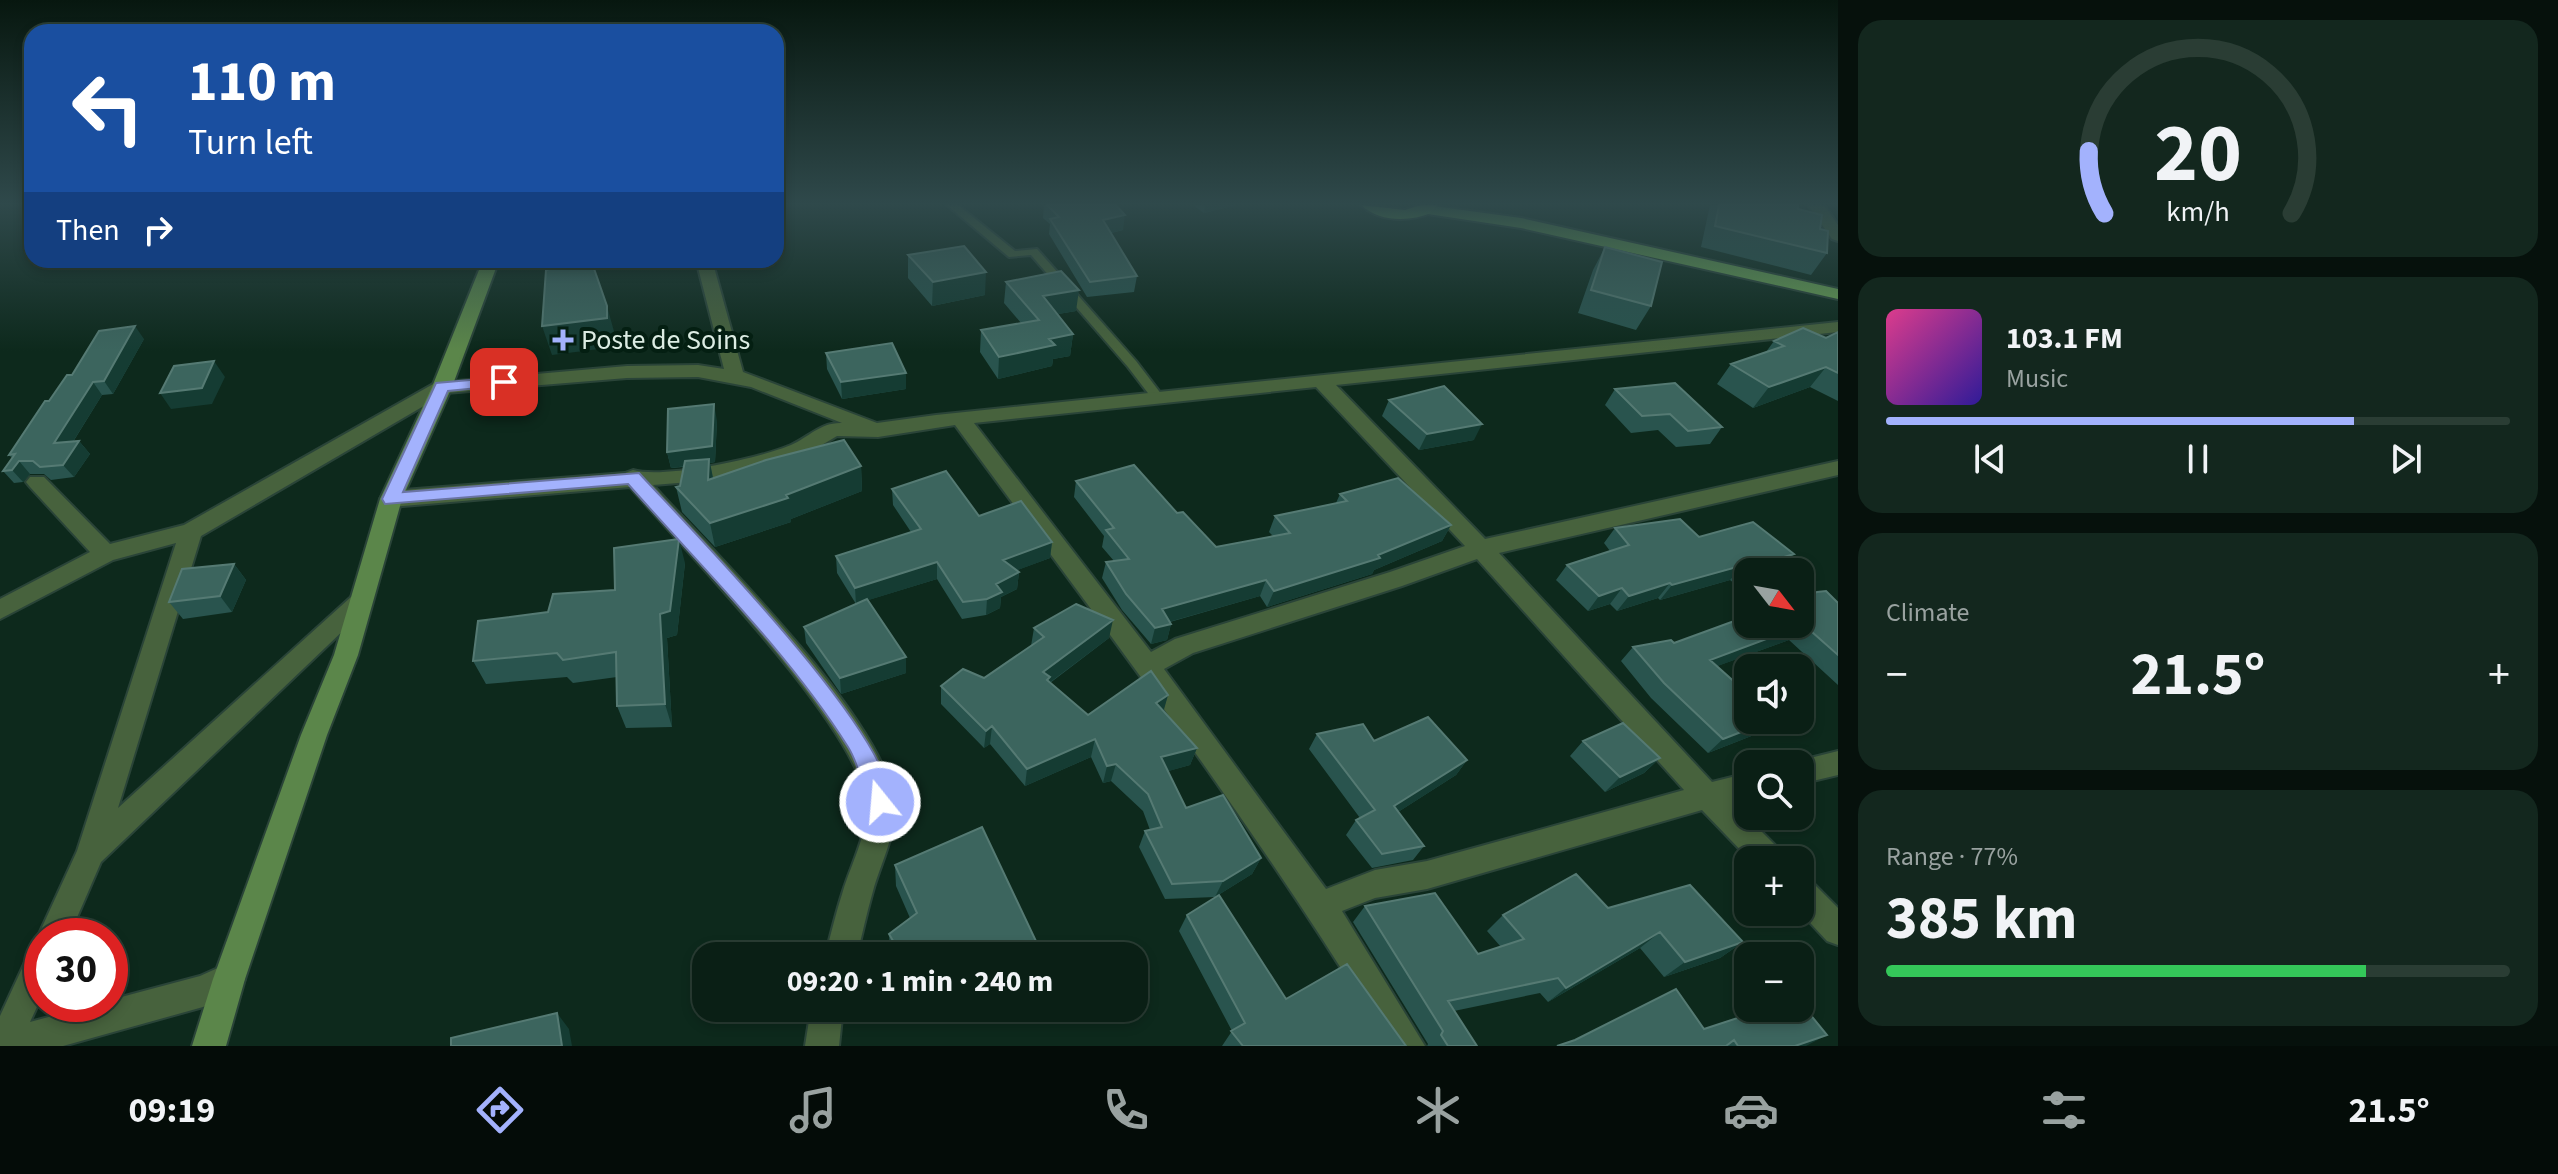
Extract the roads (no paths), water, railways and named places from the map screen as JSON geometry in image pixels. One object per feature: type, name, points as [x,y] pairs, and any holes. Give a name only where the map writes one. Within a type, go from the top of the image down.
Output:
[{"type":"main road","points":[[1659,254],[1838,294]]},
{"type":"main road","points":[[209,1046],[229,979],[314,735],[346,655],[391,499],[442,387],[488,268]]},
{"type":"street","points":[[706,268],[735,376]]},
{"type":"street","points":[[391,499],[633,477],[715,473],[798,450],[833,429],[878,430],[1838,327]]},
{"type":"street","points":[[0,610],[106,554],[191,531],[442,387],[627,372],[698,371],[735,376],[810,405],[840,412],[878,430]]},
{"type":"street","points":[[1322,382],[1482,548],[1706,795],[1756,846]]},
{"type":"street","points":[[961,420],[1188,720],[1319,906],[1408,1046]]},
{"type":"street","points":[[1146,666],[1184,646],[1394,580],[1482,548],[1838,468]]},
{"type":"street","points":[[633,477],[800,665],[856,740],[871,769],[880,802],[877,837],[845,942]]},
{"type":"street","points":[[37,482],[106,554]]},
{"type":"street","points":[[61,918],[91,852],[191,531]]},
{"type":"street","points":[[91,852],[359,604]]},
{"type":"street","points":[[1814,769],[1838,763]]},
{"type":"street","points":[[1319,906],[1375,884],[1427,875],[1734,788]]},
{"type":"street","points":[[1814,905],[1838,930]]},
{"type":"street","points":[[4,1046],[203,991],[229,979]]},
{"type":"street","points":[[4,1046],[24,1001]]},
{"type":"street","points":[[822,1046],[825,1022]]},
{"type":"lane","points":[[1035,254],[1158,398]]},
{"type":"place","name":"Poste de Soins","points":[[563,340]]}]
